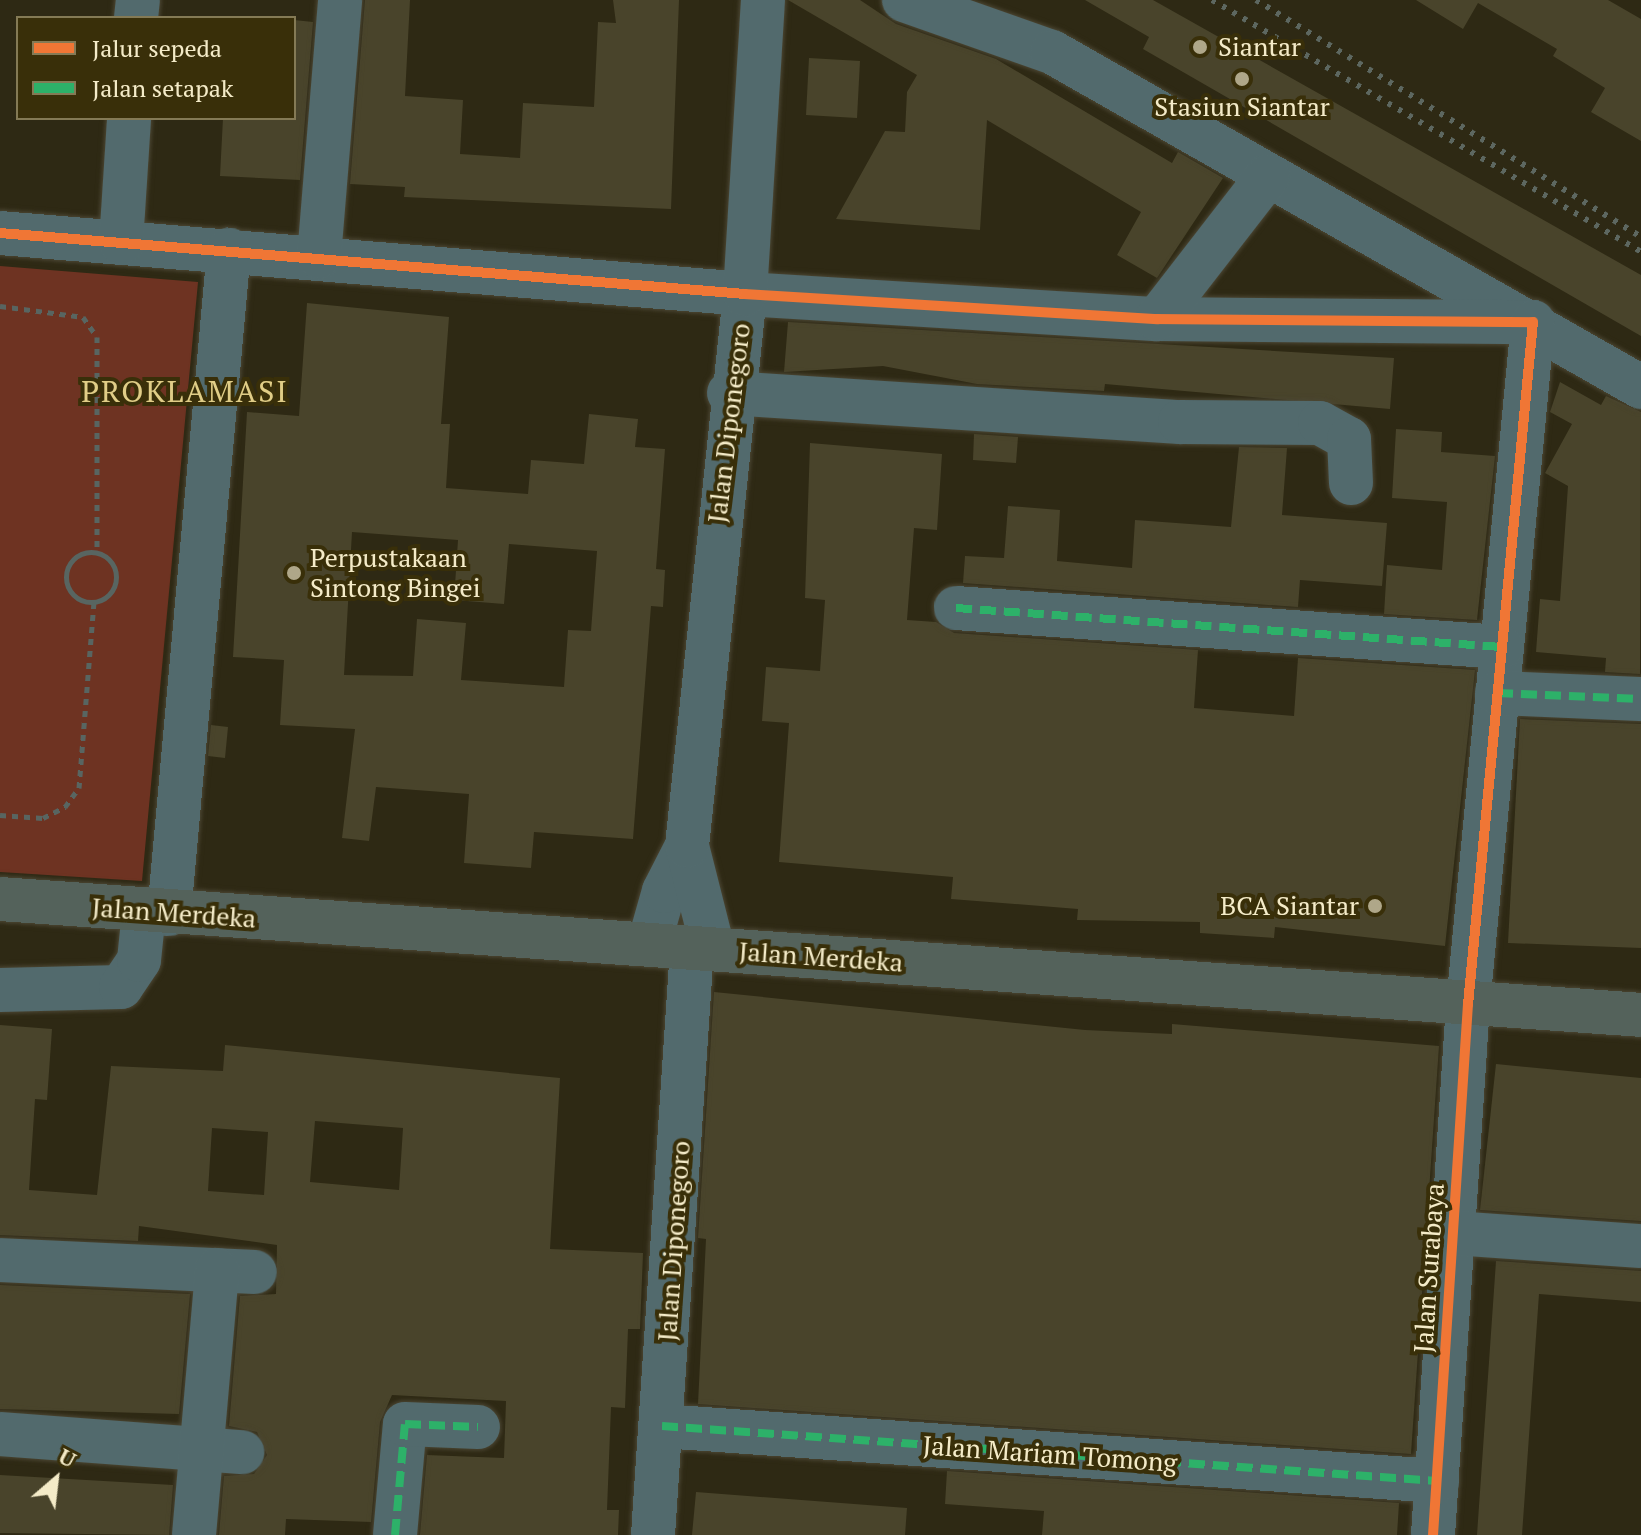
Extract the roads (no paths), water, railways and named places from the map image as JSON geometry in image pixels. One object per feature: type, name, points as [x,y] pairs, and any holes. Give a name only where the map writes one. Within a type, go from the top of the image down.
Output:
[{"type":"main road","name":"Jalan Merdeka","points":[[0,899],[157,913],[649,944],[1641,1015]]},
{"type":"street","points":[[319,257],[340,0]]},
{"type":"street","name":"Jalan Diponegoro","points":[[653,1535],[703,948],[687,846],[729,393],[745,294],[763,0]]},
{"type":"street","points":[[904,0],[1052,52],[1268,176],[1533,322],[1641,387]]},
{"type":"street","points":[[121,243],[129,120]]},
{"type":"street","points":[[1157,319],[1268,176]]},
{"type":"street","points":[[0,233],[745,294],[1157,319],[1533,322]]},
{"type":"street","points":[[0,990],[121,987],[139,960],[157,913],[229,250]]},
{"type":"street","name":"Jalan Surabaya","points":[[1433,1535],[1468,1004],[1533,322]]},
{"type":"street","points":[[729,393],[1320,423],[1349,439],[1351,483]]},
{"type":"street","points":[[956,608],[1502,647]]},
{"type":"street","points":[[1497,693],[1641,699]]},
{"type":"street","name":"Jalan Diponegoro","points":[[649,944],[664,891],[687,846]]},
{"type":"street","points":[[1454,1233],[1641,1246]]},
{"type":"street","points":[[0,1260],[236,1271],[221,1450],[194,1535]]},
{"type":"street","points":[[395,1535],[407,1421],[478,1427]]},
{"type":"street","name":"Jalan Mariam Tomong","points":[[662,1426],[1437,1481]]},
{"type":"street","points":[[0,1434],[221,1450]]},
{"type":"railway","points":[[1212,0],[1641,252]]},
{"type":"railway","points":[[1256,0],[1641,237]]},
{"type":"place","name":"Siantar","points":[[1200,47]]},
{"type":"place","name":"Stasiun Siantar","points":[[1242,79]]},
{"type":"place","name":"Perpustakaan Sintong Bingei","points":[[294,573]]},
{"type":"place","name":"BCA Siantar","points":[[1375,906]]},
{"type":"district","name":"PROKLAMASI","points":[[185,391]]}]
